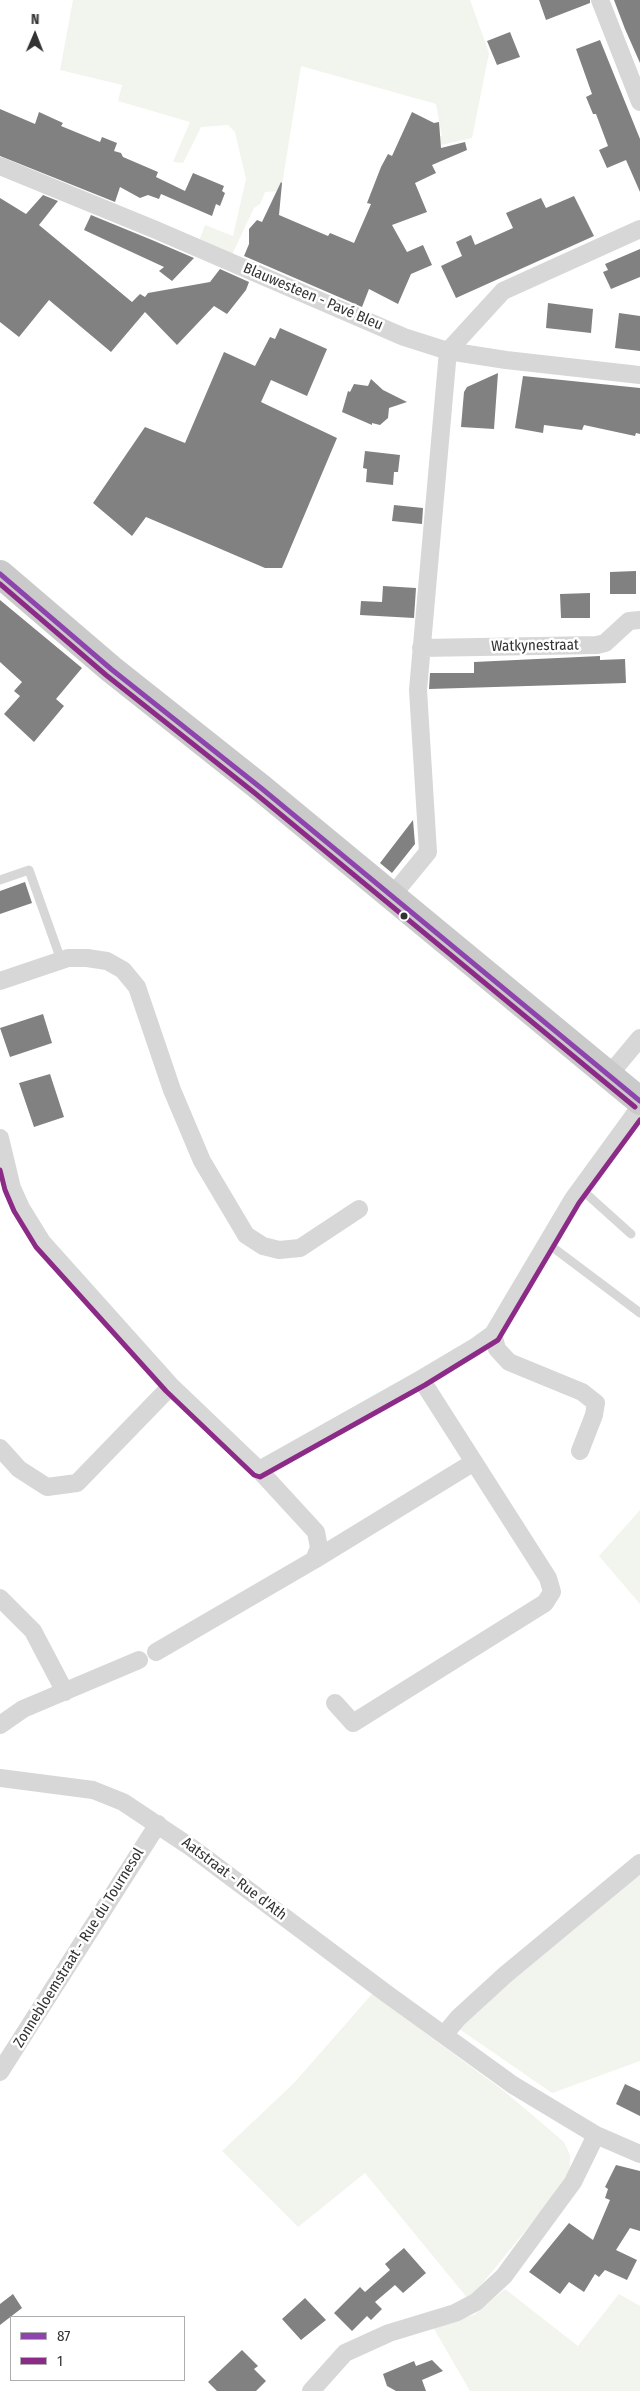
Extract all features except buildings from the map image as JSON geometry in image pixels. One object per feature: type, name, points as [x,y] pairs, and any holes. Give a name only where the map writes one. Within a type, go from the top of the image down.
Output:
[{"type":"main road","points":[[0,574],[111,669],[261,788],[640,1101]]},
{"type":"street","points":[[600,0],[640,102]]},
{"type":"street","name":"Blauwesteen - Pavé Bleu","points":[[0,166],[156,230],[404,337],[448,351],[506,360],[640,375]]},
{"type":"street","points":[[391,897],[428,852],[418,690],[448,351],[504,291],[640,229]]},
{"type":"street","name":"Watkynestraat","points":[[421,648],[597,645],[606,643],[629,622],[640,620]]},
{"type":"street","points":[[0,981],[61,960],[86,958],[108,961],[123,970],[137,987],[172,1090],[202,1161],[246,1235],[263,1246],[279,1250],[300,1248],[359,1209]]},
{"type":"street","points":[[609,1074],[640,1038]]},
{"type":"street","points":[[259,1470],[421,1379],[476,1347],[493,1334],[581,1189],[640,1106]]},
{"type":"street","points":[[0,1138],[6,1186],[42,1242],[171,1386],[259,1470],[316,1532],[319,1548],[314,1560]]},
{"type":"street","points":[[493,1334],[497,1349],[509,1362],[582,1392],[596,1403],[594,1415],[580,1451]]},
{"type":"street","points":[[335,1703],[353,1723],[545,1603],[552,1592],[548,1578],[421,1379]]},
{"type":"street","points":[[0,1448],[19,1469],[47,1487],[77,1483],[171,1386]]},
{"type":"street","points":[[156,1652],[314,1560],[474,1462]]},
{"type":"street","points":[[0,1598],[33,1631],[65,1692]]},
{"type":"street","points":[[0,1725],[23,1709],[139,1660]]},
{"type":"street","name":"Aatstraat - Rue d'Ath","points":[[0,1778],[93,1790],[123,1802],[158,1824],[513,2085],[596,2135],[640,2154]]},
{"type":"street","name":"Zonnebloemstraat - Rue du Tournesol","points":[[0,2072],[158,1824]]},
{"type":"street","points":[[444,2035],[458,2018],[505,1975],[640,1863]]},
{"type":"street","points":[[311,2391],[345,2353],[389,2333],[455,2313],[476,2302],[504,2276],[573,2182],[596,2135]]},
{"type":"lane","points":[[0,880],[29,870],[61,960]]},
{"type":"lane","points":[[581,1189],[631,1234]]},
{"type":"lane","points":[[547,1243],[640,1313]]},
{"type":"shaded area","points":[[73,0],[470,0],[489,53],[472,138],[432,147],[432,137],[442,136],[436,104],[301,66],[281,191],[265,192],[260,204],[254,208],[231,257],[199,241],[205,225],[233,236],[246,179],[235,132],[228,125],[201,127],[183,163],[173,162],[190,122],[118,101],[122,85],[60,70]]},
{"type":"shaded area","points":[[640,1510],[640,1604],[599,1556]]},
{"type":"shaded area","points":[[640,1868],[640,2061],[552,2093],[455,2026]]},
{"type":"shaded area","points":[[372,1994],[504,2091],[564,2142],[570,2155],[570,2170],[542,2210],[469,2300],[365,2173],[298,2227],[222,2151],[294,2083]]},
{"type":"shaded area","points":[[505,2289],[578,2346],[619,2294],[640,2306],[640,2391],[470,2391],[433,2327],[474,2315]]},
{"type":"transit line","name":"87","points":[[0,574],[111,669],[261,788],[640,1101]]},
{"type":"transit line","name":"1","points":[[0,584],[106,675],[256,794],[635,1107]]},
{"type":"transit line","name":"1","points":[[0,1170],[5,1190],[14,1211],[36,1247],[166,1391],[254,1475],[260,1477],[425,1385],[498,1340],[579,1203],[640,1120]]}]
